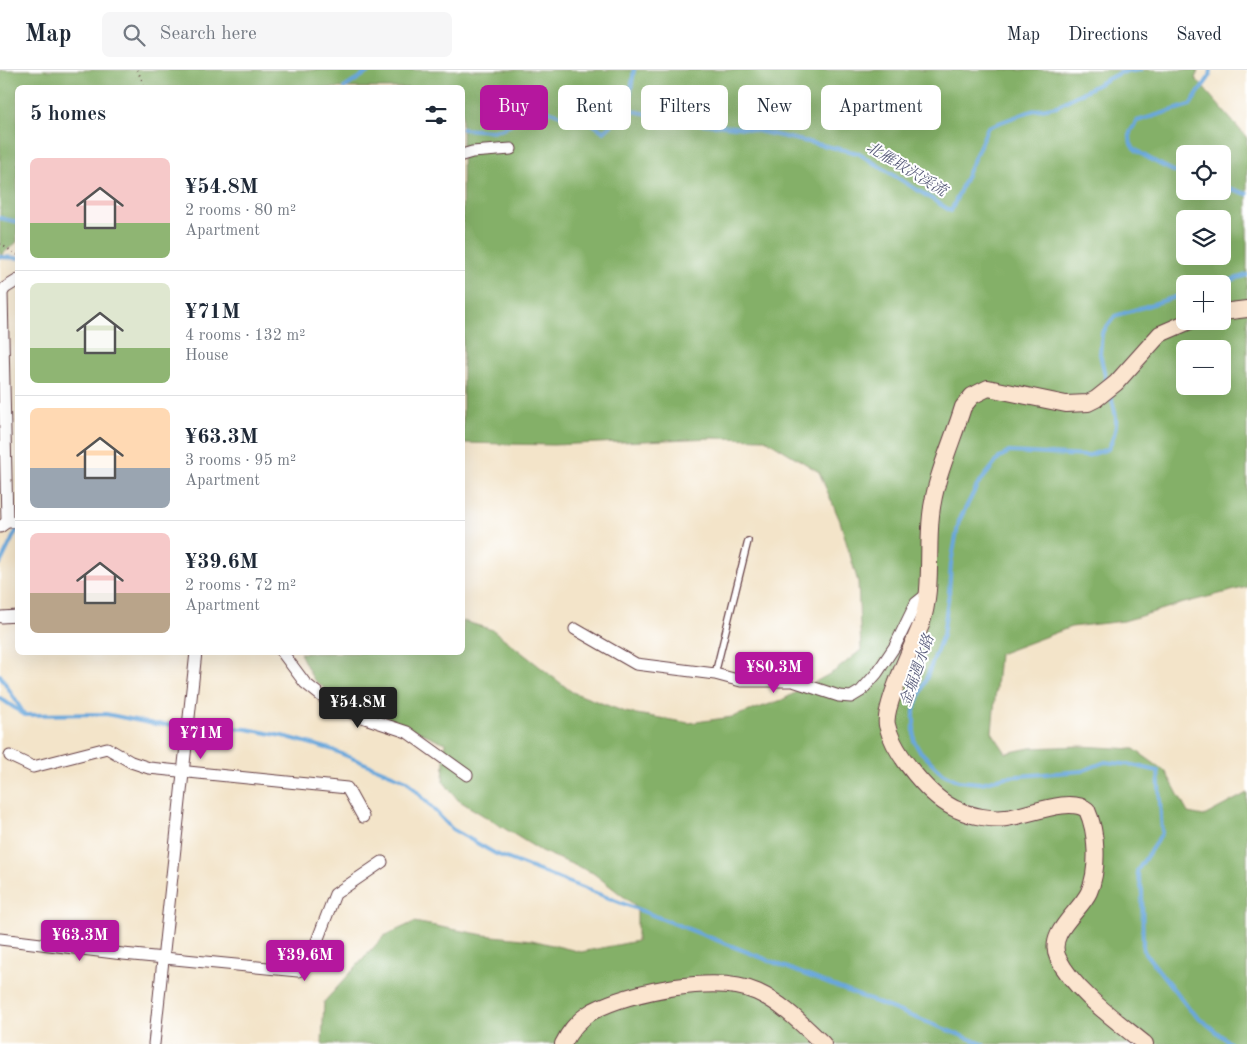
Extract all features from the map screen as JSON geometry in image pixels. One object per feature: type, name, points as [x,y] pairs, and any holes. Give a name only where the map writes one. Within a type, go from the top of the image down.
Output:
[{"type":"street","points":[[465,155],[472,152],[511,149]]},
{"type":"street","points":[[8,524],[2,293],[5,288],[15,282]]},
{"type":"street","points":[[1231,311],[1247,309]]},
{"type":"street","points":[[1145,1044],[1095,1003],[1057,957],[1056,936],[1089,893],[1095,872],[1093,824],[1087,810],[1074,804],[1004,819],[959,811],[942,802],[925,786],[894,741],[887,724],[888,708],[921,623],[926,595],[930,516],[935,489],[963,407],[972,396],[988,388],[1066,404],[1088,403],[1116,383],[1160,334],[1176,327]]},
{"type":"street","points":[[575,629],[636,664],[716,674],[741,681],[793,681],[839,696],[851,697],[861,692],[877,673],[895,646],[916,604],[926,595]]},
{"type":"street","points":[[1,617],[15,616]]},
{"type":"street","points":[[154,1044],[196,655]]},
{"type":"street","points":[[284,655],[305,683],[330,702],[360,716],[407,732],[467,775]]},
{"type":"street","points":[[10,756],[33,766],[108,748],[131,762],[149,768],[347,788],[364,817]]},
{"type":"street","points":[[0,939],[298,971],[309,962],[336,894],[382,862]]},
{"type":"street","points":[[563,1044],[572,1028],[592,1011],[620,1000],[648,991],[689,986],[723,985],[756,992],[785,1011],[823,1044]]},
{"type":"lane","points":[[716,674],[748,541]]},
{"type":"path","points":[[137,70],[144,85]]},
{"type":"path","points":[[0,244],[15,253]]},
{"type":"green space","points":[[0,70],[1199,70],[1195,78],[1247,138],[1247,587],[1124,621],[1071,627],[999,654],[992,732],[1006,753],[1030,748],[1081,746],[1134,749],[1166,772],[1188,813],[1204,816],[1247,793],[1247,1044],[322,1044],[324,1002],[384,936],[414,922],[484,935],[532,940],[581,952],[637,941],[637,907],[593,873],[541,851],[458,800],[443,781],[445,743],[330,693],[313,679],[301,655],[465,655],[465,622],[493,630],[572,692],[625,712],[689,723],[732,717],[782,700],[835,671],[861,650],[858,582],[840,521],[819,472],[765,439],[712,438],[553,445],[465,443],[465,85],[15,85],[15,244],[0,256]]},
{"type":"waterway","points":[[348,85],[371,70]]},
{"type":"waterway","points":[[465,129],[492,131],[503,129],[532,109],[547,110],[565,117],[580,115],[604,132],[628,110],[634,70]]},
{"type":"waterway","name":"北雁取沢渓流","points":[[631,111],[693,123],[744,128],[858,153],[951,211],[988,127],[1031,111],[1057,106],[1119,73],[1140,70]]},
{"type":"waterway","name":"金堀週水路","points":[[1176,172],[1155,162],[1134,148],[1131,144],[1130,132],[1137,121],[1190,105],[1210,76],[1211,70]]},
{"type":"waterway","name":"金堀週水路","points":[[1231,189],[1247,194]]},
{"type":"waterway","points":[[0,218],[15,221]]},
{"type":"waterway","points":[[0,257],[15,258]]},
{"type":"waterway","name":"金堀週水路","points":[[1231,280],[1247,275]]},
{"type":"waterway","name":"金堀週水路","points":[[1107,384],[1100,354],[1102,333],[1115,316],[1176,297]]},
{"type":"waterway","name":"金堀週水路","points":[[1110,393],[1116,427],[1108,449],[1087,456],[1009,452],[1000,457],[977,486],[959,521],[951,563],[943,635],[914,710],[914,741],[919,750],[942,773],[958,781],[981,783],[1006,777],[1082,771],[1105,762],[1132,765],[1158,771],[1162,833],[1137,871],[1142,890],[1143,948],[1190,1010],[1231,1044]]},
{"type":"waterway","points":[[0,564],[15,533]]},
{"type":"waterway","points":[[0,675],[24,714]]},
{"type":"waterway","points":[[0,698],[25,715],[106,714],[154,724],[247,729],[287,737],[330,749],[407,781],[452,829],[496,854],[983,1044]]}]
